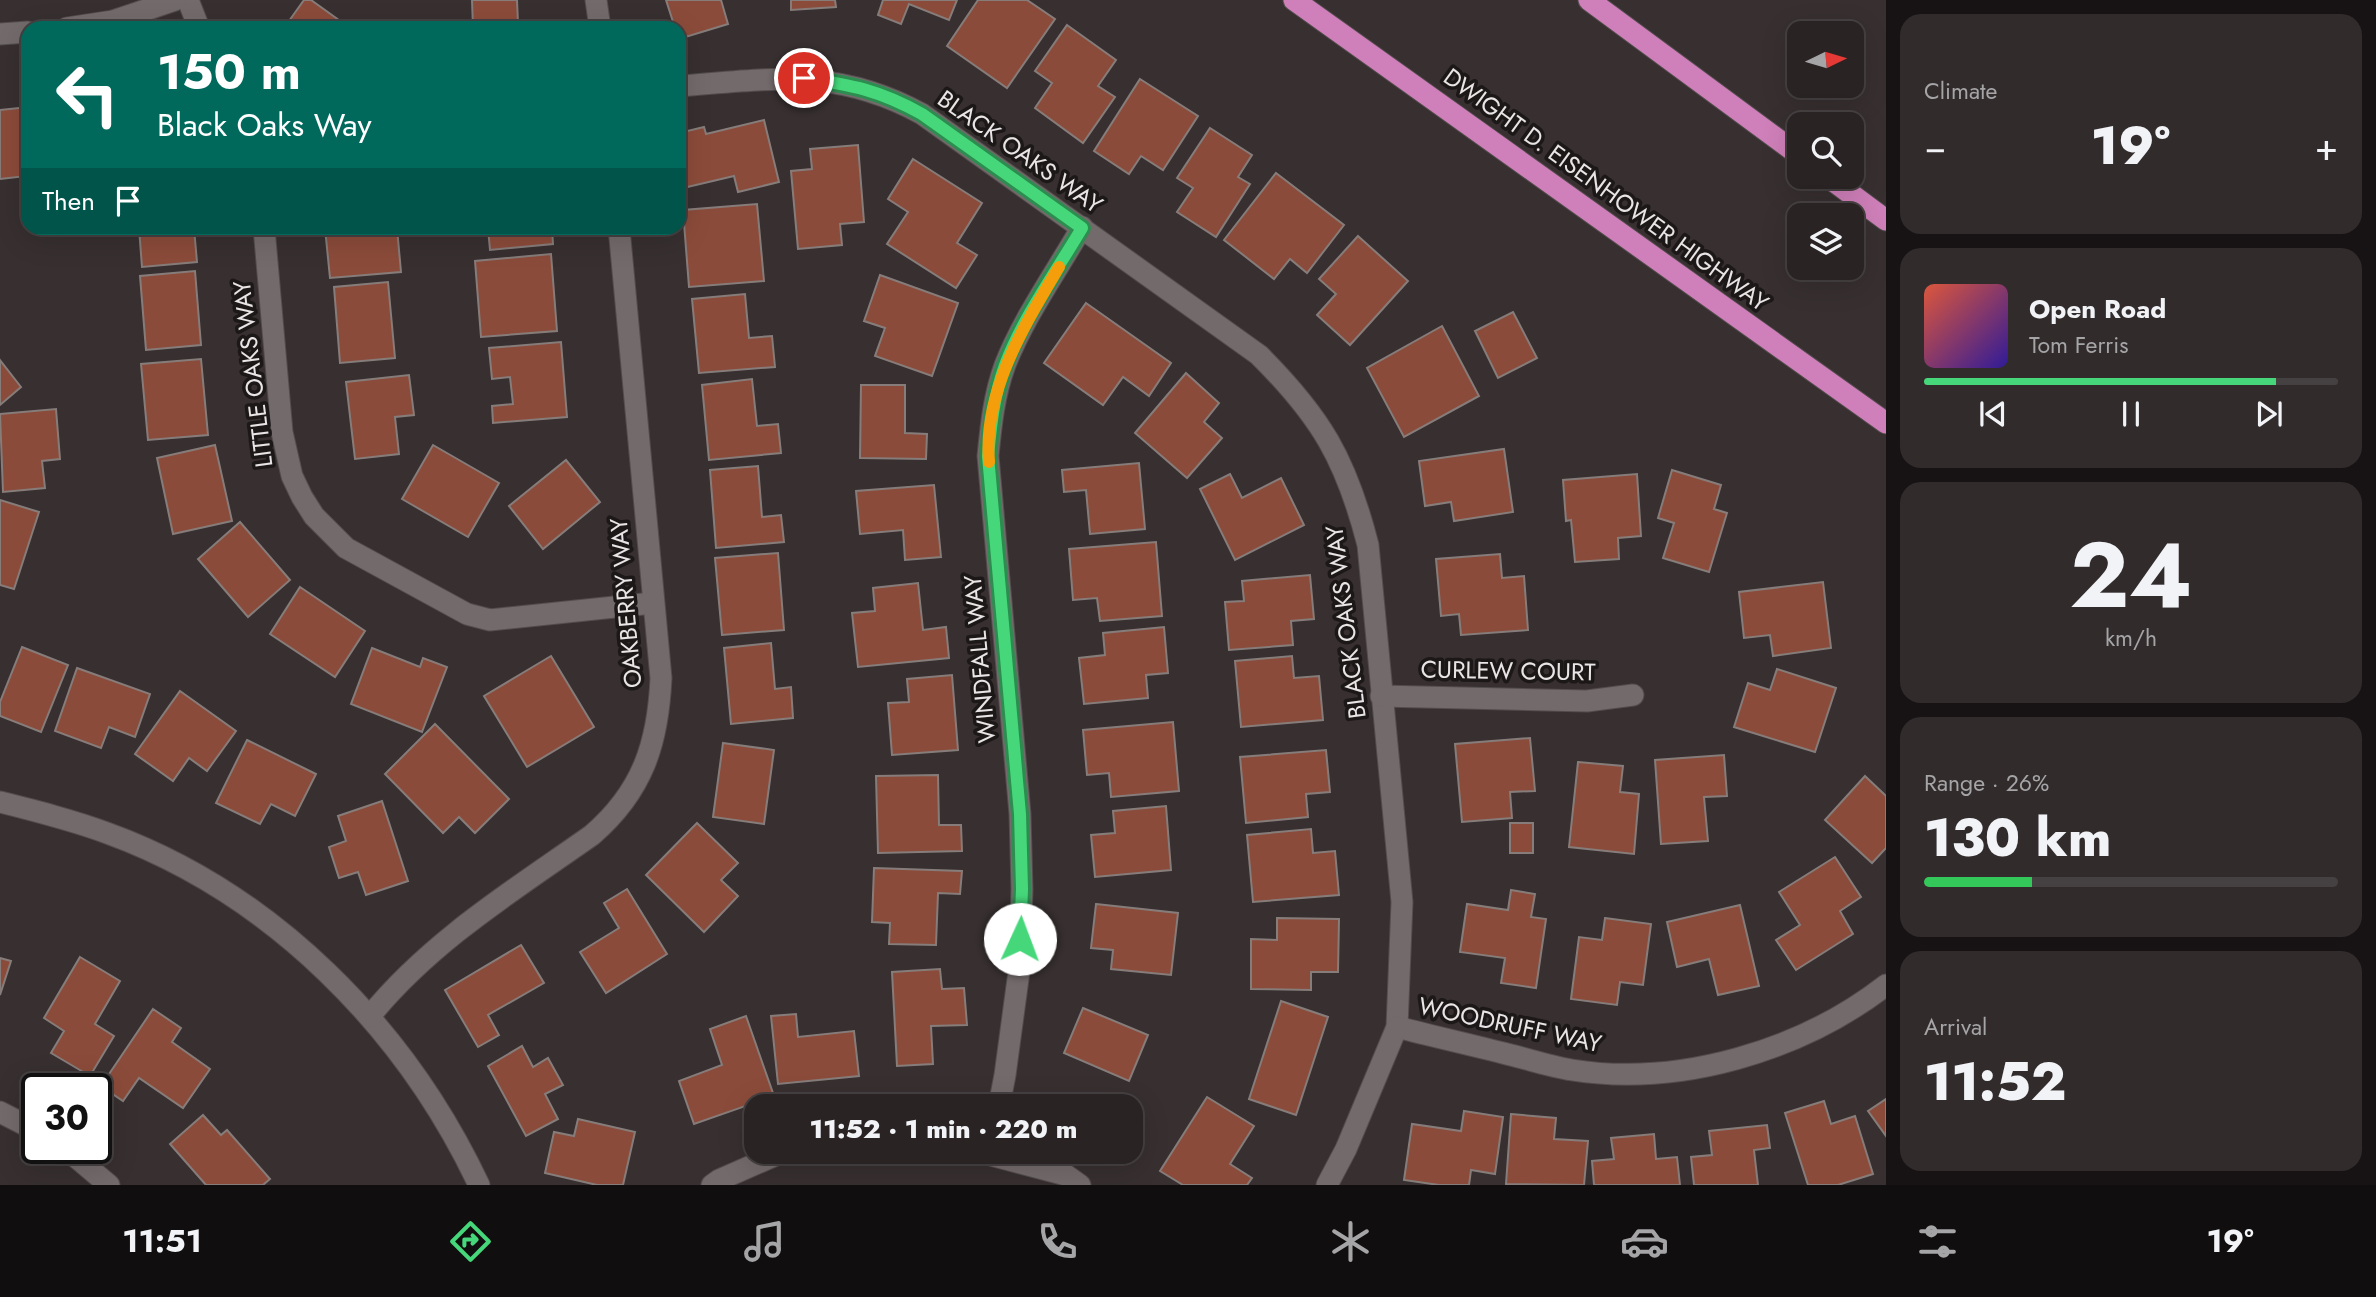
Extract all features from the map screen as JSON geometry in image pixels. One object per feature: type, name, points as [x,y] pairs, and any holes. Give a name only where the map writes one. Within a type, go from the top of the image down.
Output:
[{"type":"highway","name":"DWIGHT D. EISENHOWER HIGHWAY","points":[[1294,0],[1886,423]]},
{"type":"highway","points":[[1589,0],[1787,146]]},
{"type":"highway","points":[[1844,189],[1886,220]]},
{"type":"street","points":[[113,21],[175,0]]},
{"type":"street","points":[[188,0],[196,21]]},
{"type":"street","points":[[596,0],[599,21]]},
{"type":"street","points":[[0,34],[21,32]]},
{"type":"street","name":"BLACK OAKS WAY","points":[[686,86],[804,78],[853,85],[877,92],[922,114],[1259,355],[1291,386],[1318,421],[1341,460],[1357,501],[1368,545],[1402,902],[1397,1027],[1356,1127],[1327,1185]]},
{"type":"street","name":"WINDFALL WAY","points":[[1002,1094],[1020,964],[1022,889],[1020,814],[988,456],[993,410],[1005,365],[1026,323],[1082,228]]},
{"type":"street","name":"LITTLE OAKS WAY","points":[[265,235],[285,454],[302,496],[329,533],[346,548],[434,597],[467,614],[490,620],[653,603]]},
{"type":"street","name":"OAKBERRY WAY","points":[[370,1016],[392,989],[452,933],[592,835],[612,817],[642,774],[659,714],[661,678],[620,235]]},
{"type":"street","name":"CURLEW COURT","points":[[1381,696],[1587,701],[1633,695]]},
{"type":"street","points":[[0,802],[43,812],[109,833],[174,863],[233,898],[289,938],[341,984],[370,1016],[424,1086],[466,1157],[479,1185]]},
{"type":"street","name":"WOODRUFF WAY","points":[[1397,1027],[1571,1070],[1615,1073],[1682,1070],[1757,1053],[1809,1033],[1867,1000],[1886,985]]},
{"type":"street","points":[[0,1112],[21,1122]]},
{"type":"street","points":[[84,1164],[109,1185]]},
{"type":"street","points":[[712,1185],[756,1164]]},
{"type":"street","points":[[1027,1164],[1066,1175],[1080,1185]]},
{"type":"building","points":[[304,0],[311,0],[340,21],[289,21]]},
{"type":"building","points":[[472,0],[517,0],[518,21],[473,21]]},
{"type":"building","points":[[666,0],[721,0],[728,24],[686,37],[686,21],[673,21]]},
{"type":"building","points":[[791,0],[835,0],[836,7],[791,10]]},
{"type":"building","points":[[883,0],[957,0],[949,20],[909,4],[901,24],[878,15]]},
{"type":"building","points":[[978,0],[1027,0],[1055,19],[1007,88],[947,46]]},
{"type":"building","points":[[1067,25],[1116,60],[1098,86],[1115,97],[1083,143],[1035,108],[1052,83],[1035,71]]},
{"type":"building","points":[[1140,79],[1198,116],[1163,170],[1141,156],[1129,174],[1094,151]]},
{"type":"building","points":[[21,108],[21,177],[0,179],[0,110]]},
{"type":"building","points":[[764,120],[779,182],[738,192],[734,176],[686,187],[686,131],[704,127],[706,134]]},
{"type":"building","points":[[1210,128],[1252,155],[1238,177],[1250,184],[1216,237],[1177,212],[1193,188],[1177,178]]},
{"type":"building","points":[[858,145],[864,222],[840,224],[842,245],[798,249],[791,171],[812,169],[810,149]]},
{"type":"building","points":[[913,159],[982,203],[957,243],[977,255],[956,288],[887,244],[908,212],[888,199]]},
{"type":"building","points":[[1276,173],[1344,225],[1307,273],[1290,259],[1274,279],[1224,240]]},
{"type":"building","points":[[757,204],[764,281],[689,287],[686,210]]},
{"type":"building","points":[[140,235],[195,235],[197,262],[142,267]]},
{"type":"building","points":[[326,235],[398,235],[401,272],[330,278]]},
{"type":"building","points":[[489,235],[552,235],[553,244],[490,250]]},
{"type":"building","points":[[1358,236],[1408,281],[1350,345],[1317,315],[1336,294],[1319,279]]},
{"type":"building","points":[[551,254],[557,331],[481,337],[475,261]]},
{"type":"building","points":[[195,271],[201,345],[146,350],[140,276]]},
{"type":"building","points":[[880,275],[958,303],[932,376],[875,356],[885,328],[864,321]]},
{"type":"building","points":[[388,282],[395,358],[340,363],[334,287]]},
{"type":"building","points":[[745,294],[749,338],[772,336],[775,367],[699,373],[692,299]]},
{"type":"building","points":[[1086,303],[1171,363],[1149,396],[1123,377],[1103,405],[1044,363]]},
{"type":"building","points":[[1513,312],[1537,358],[1498,378],[1475,331]]},
{"type":"building","points":[[1442,326],[1479,396],[1404,437],[1367,368]]},
{"type":"building","points":[[561,342],[567,417],[493,423],[492,406],[513,404],[510,377],[492,379],[489,348]]},
{"type":"building","points":[[201,359],[208,435],[148,440],[141,364]]},
{"type":"building","points":[[0,360],[21,387],[0,405]]},
{"type":"building","points":[[1186,373],[1219,403],[1204,422],[1222,438],[1187,478],[1135,433]]},
{"type":"building","points":[[409,375],[414,415],[395,417],[399,454],[355,459],[346,382]]},
{"type":"building","points":[[752,379],[757,426],[778,424],[781,453],[709,460],[702,385]]},
{"type":"building","points":[[861,385],[905,385],[905,433],[927,434],[926,459],[860,458]]},
{"type":"building","points":[[56,409],[60,459],[42,461],[45,488],[3,492],[0,414]]},
{"type":"building","points":[[215,445],[232,521],[173,534],[157,458]]},
{"type":"building","points":[[433,445],[499,483],[468,537],[402,499]]},
{"type":"building","points":[[1504,449],[1513,512],[1454,521],[1451,502],[1425,506],[1419,461]]},
{"type":"building","points":[[566,460],[600,502],[543,549],[509,506]]},
{"type":"building","points":[[1139,463],[1145,529],[1090,534],[1086,490],[1064,492],[1062,470]]},
{"type":"building","points":[[758,466],[762,517],[781,515],[784,542],[716,548],[710,470]]},
{"type":"building","points":[[1672,470],[1721,485],[1714,509],[1727,513],[1709,572],[1663,558],[1674,523],[1658,518]]},
{"type":"building","points":[[1230,474],[1242,498],[1281,478],[1304,525],[1235,560],[1200,489]]},
{"type":"building","points":[[1637,474],[1641,536],[1618,538],[1619,559],[1575,562],[1571,520],[1566,521],[1563,480]]},
{"type":"building","points":[[934,485],[941,557],[905,560],[903,530],[860,534],[856,491]]},
{"type":"building","points":[[0,500],[39,512],[14,589],[0,585]]},
{"type":"building","points":[[240,522],[290,580],[248,617],[198,559]]},
{"type":"building","points":[[1156,542],[1162,616],[1100,621],[1097,598],[1073,600],[1069,549]]},
{"type":"building","points":[[778,553],[784,630],[722,635],[715,558]]},
{"type":"building","points":[[1500,554],[1502,578],[1524,576],[1528,630],[1461,635],[1459,614],[1441,616],[1436,559]]},
{"type":"building","points":[[1310,575],[1314,619],[1291,621],[1293,645],[1229,650],[1225,602],[1244,601],[1242,581]]},
{"type":"building","points":[[1823,582],[1831,648],[1773,656],[1770,635],[1744,638],[1739,592]]},
{"type":"building","points":[[918,583],[923,630],[946,627],[949,658],[858,667],[852,613],[875,611],[873,588]]},
{"type":"building","points":[[300,587],[365,631],[335,677],[270,634]]},
{"type":"building","points":[[1164,627],[1168,673],[1146,675],[1148,698],[1084,704],[1079,658],[1105,655],[1103,633]]},
{"type":"building","points":[[771,643],[775,689],[791,687],[793,718],[731,724],[724,648]]},
{"type":"building","points":[[22,647],[68,665],[41,732],[0,716],[0,702]]},
{"type":"building","points":[[372,648],[420,667],[423,658],[447,667],[422,732],[351,704]]},
{"type":"building","points":[[551,656],[594,727],[527,767],[484,696]]},
{"type":"building","points":[[1292,656],[1294,678],[1319,676],[1323,720],[1241,727],[1235,661]]},
{"type":"building","points":[[77,668],[150,694],[135,737],[109,727],[101,748],[55,731]]},
{"type":"building","points":[[1777,669],[1836,688],[1815,752],[1734,727],[1748,683],[1770,690]]},
{"type":"building","points":[[952,675],[958,750],[892,755],[888,703],[909,702],[907,679]]},
{"type":"building","points":[[180,691],[236,731],[207,771],[189,758],[173,781],[135,754]]},
{"type":"building","points":[[1173,722],[1179,791],[1111,797],[1109,773],[1087,775],[1083,730]]},
{"type":"building","points":[[435,724],[509,799],[475,833],[459,817],[443,833],[385,774]]},
{"type":"building","points":[[1530,738],[1535,791],[1510,792],[1512,818],[1462,822],[1455,744]]},
{"type":"building","points":[[247,740],[316,774],[295,816],[271,804],[260,824],[216,803]]},
{"type":"building","points":[[723,743],[774,750],[764,824],[713,817]]},
{"type":"building","points":[[1326,750],[1330,792],[1306,794],[1308,817],[1246,823],[1240,757]]},
{"type":"building","points":[[1724,755],[1727,796],[1704,797],[1708,841],[1661,844],[1655,760]]},
{"type":"building","points":[[1578,762],[1623,766],[1620,792],[1639,794],[1634,854],[1569,847]]},
{"type":"building","points":[[938,775],[939,825],[961,825],[962,851],[878,853],[876,776]]},
{"type":"building","points":[[1865,776],[1886,796],[1886,848],[1872,863],[1825,820]]},
{"type":"building","points":[[382,801],[408,881],[366,895],[358,872],[339,878],[329,847],[346,841],[338,816]]},
{"type":"building","points":[[1166,806],[1171,870],[1095,877],[1091,835],[1115,833],[1113,811]]},
{"type":"building","points":[[697,823],[738,863],[721,880],[738,896],[704,932],[646,875]]},
{"type":"building","points":[[1510,823],[1533,823],[1533,853],[1510,853]]},
{"type":"building","points":[[1311,829],[1313,853],[1335,851],[1339,895],[1253,902],[1247,835]]},
{"type":"building","points":[[1835,857],[1861,897],[1840,911],[1853,934],[1796,970],[1776,940],[1800,925],[1779,892]]},
{"type":"building","points":[[874,868],[962,871],[960,894],[938,893],[936,945],[889,944],[890,923],[872,922]]},
{"type":"building","points":[[627,889],[667,954],[606,993],[580,952],[619,928],[604,903]]},
{"type":"building","points":[[1511,890],[1535,894],[1531,917],[1546,919],[1536,988],[1501,983],[1505,958],[1460,952],[1467,904],[1508,910]]},
{"type":"building","points":[[1096,904],[1178,913],[1171,975],[1111,969],[1113,950],[1091,948]]},
{"type":"building","points":[[1740,905],[1759,986],[1718,995],[1709,959],[1677,967],[1667,922]]},
{"type":"building","points":[[1277,918],[1339,919],[1338,972],[1311,972],[1311,990],[1251,989],[1251,939],[1277,940]]},
{"type":"building","points":[[1605,918],[1651,924],[1643,985],[1620,982],[1617,1005],[1571,999],[1579,937],[1602,940]]},
{"type":"building","points":[[521,945],[544,983],[488,1015],[499,1035],[478,1047],[445,990]]},
{"type":"building","points":[[80,957],[120,981],[95,1024],[114,1036],[92,1073],[85,1073],[51,1053],[64,1031],[44,1018]]},
{"type":"building","points":[[0,958],[11,961],[0,995]]},
{"type":"building","points":[[940,969],[942,989],[964,988],[967,1025],[931,1026],[933,1064],[897,1066],[892,972]]},
{"type":"building","points":[[1281,1001],[1328,1017],[1296,1115],[1249,1099]]},
{"type":"building","points":[[1083,1008],[1148,1035],[1129,1081],[1064,1053]]},
{"type":"building","points":[[153,1009],[181,1028],[172,1042],[210,1069],[183,1108],[139,1078],[123,1101],[112,1094],[112,1073],[110,1073]]},
{"type":"building","points":[[796,1014],[798,1037],[854,1031],[859,1076],[778,1084],[771,1016]]},
{"type":"building","points":[[746,1016],[773,1094],[744,1094],[744,1106],[694,1124],[679,1081],[722,1065],[710,1029]]},
{"type":"building","points":[[522,1046],[533,1067],[548,1058],[563,1085],[545,1094],[558,1119],[526,1136],[488,1066]]},
{"type":"building","points":[[1207,1097],[1254,1126],[1230,1164],[1252,1178],[1247,1185],[1183,1185],[1160,1171]]},
{"type":"building","points":[[1886,1099],[1886,1136],[1868,1111]]},
{"type":"building","points":[[1824,1101],[1831,1124],[1855,1116],[1873,1174],[1838,1185],[1808,1185],[1785,1113]]},
{"type":"building","points":[[1464,1111],[1503,1117],[1495,1174],[1471,1170],[1469,1185],[1439,1185],[1404,1180],[1412,1124],[1461,1131]]},
{"type":"building","points":[[1511,1114],[1556,1118],[1554,1139],[1588,1141],[1584,1185],[1506,1184]]},
{"type":"building","points":[[203,1115],[221,1135],[227,1130],[270,1179],[263,1185],[206,1185],[170,1144]]},
{"type":"building","points":[[578,1119],[635,1132],[623,1185],[597,1185],[545,1173],[554,1132],[574,1136]]},
{"type":"building","points":[[1767,1125],[1770,1148],[1754,1150],[1758,1185],[1694,1185],[1691,1157],[1712,1155],[1709,1131]]},
{"type":"building","points":[[1654,1134],[1656,1159],[1677,1157],[1680,1185],[1594,1185],[1592,1161],[1614,1159],[1611,1138]]},
{"type":"slow traffic","points":[[989,462],[993,410],[1005,365],[1059,267]]},
{"type":"route","points":[[804,78],[853,85],[900,102],[922,114],[1082,228],[1026,323],[1005,365],[993,410],[988,456],[1020,814],[1020,939]]}]
